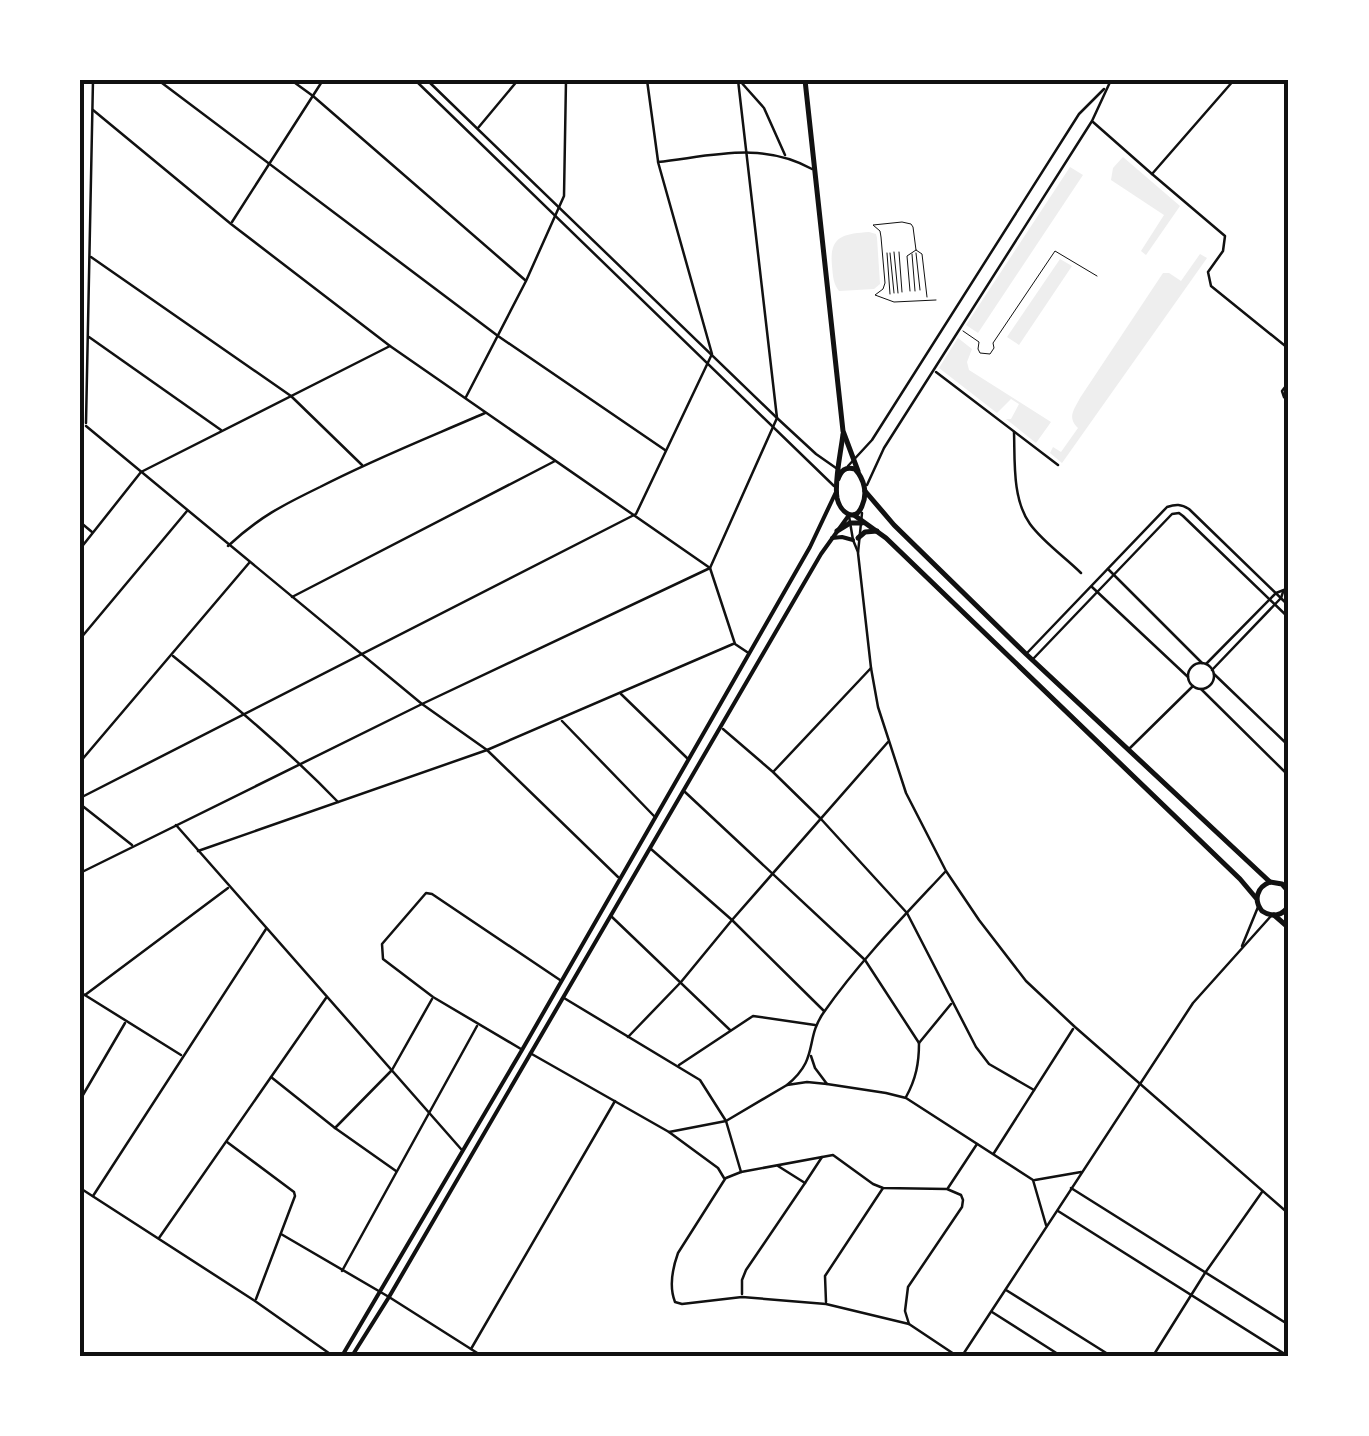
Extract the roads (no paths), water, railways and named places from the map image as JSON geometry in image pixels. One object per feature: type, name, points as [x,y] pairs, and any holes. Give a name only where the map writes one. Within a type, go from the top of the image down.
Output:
[{"type":"main road","points":[[805,80],[843,431],[842,470],[836,490],[840,508],[878,531],[1240,879],[1256,898],[1258,907],[1289,928]]},
{"type":"main road","points":[[843,431],[865,491],[894,526],[1128,751],[1270,882],[1282,884],[1289,892]]},
{"type":"main road","points":[[842,470],[858,471]]},
{"type":"main road","points":[[837,531],[855,519],[865,491]]},
{"type":"main road","points":[[856,539],[865,532],[878,531]]},
{"type":"main road","points":[[1256,898],[1259,890],[1270,882]]},
{"type":"main road","points":[[1273,916],[1289,905]]},
{"type":"street","points":[[86,426],[93,80]]},
{"type":"street","points":[[158,80],[498,336],[664,450]]},
{"type":"street","points":[[291,80],[526,281]]},
{"type":"street","points":[[231,224],[323,80]]},
{"type":"street","points":[[342,1356],[749,654],[810,547],[836,490],[414,80]]},
{"type":"street","points":[[427,80],[777,418],[816,454],[842,470],[872,440],[1079,114],[1106,88]]},
{"type":"street","points":[[478,128],[518,80]]},
{"type":"street","points":[[466,398],[564,196],[566,80]]},
{"type":"street","points":[[133,846],[80,801],[636,514],[712,354],[658,162],[648,80]]},
{"type":"street","points":[[80,873],[422,704],[710,568],[777,418],[739,80]]},
{"type":"street","points":[[739,80],[764,108],[785,156]]},
{"type":"street","points":[[865,491],[875,463],[1092,121],[1111,80]]},
{"type":"street","points":[[1152,174],[1234,80]]},
{"type":"street","points":[[92,110],[231,224],[390,346],[710,568],[735,644],[749,654]]},
{"type":"street","points":[[1092,121],[1225,236],[1223,251],[1208,272],[1211,286],[1289,349]]},
{"type":"street","points":[[658,162],[764,152],[785,156],[814,171]]},
{"type":"street","points":[[90,256],[292,396],[362,465]]},
{"type":"street","points":[[80,278],[89,278]]},
{"type":"street","points":[[88,336],[222,431]]},
{"type":"street","points":[[80,549],[141,472],[390,346]]},
{"type":"street","points":[[934,370],[1058,465]]},
{"type":"street","points":[[1289,382],[1282,391],[1289,402]]},
{"type":"street","points":[[228,546],[253,522],[362,465],[486,412]]},
{"type":"street","points":[[80,428],[86,426]]},
{"type":"street","points":[[86,426],[422,704],[487,750],[619,879]]},
{"type":"street","points":[[1014,432],[1020,500],[1025,514],[1032,526],[1081,573]]},
{"type":"street","points":[[292,597],[557,460]]},
{"type":"street","points":[[1026,654],[1167,507],[1175,504],[1189,509],[1289,606]]},
{"type":"street","points":[[1175,504],[1176,513]]},
{"type":"street","points":[[80,639],[188,510]]},
{"type":"street","points":[[1032,660],[1176,513],[1289,618]]},
{"type":"street","points":[[855,519],[856,539]]},
{"type":"street","points":[[855,519],[871,668],[888,742],[906,793],[946,871],[1026,981],[1289,1214]]},
{"type":"street","points":[[80,522],[94,533]]},
{"type":"street","points":[[352,1356],[837,531]]},
{"type":"street","points":[[832,538],[856,539]]},
{"type":"street","points":[[80,762],[250,562]]},
{"type":"street","points":[[1108,569],[1289,746]]},
{"type":"street","points":[[1091,586],[1289,776]]},
{"type":"street","points":[[1188,676],[1194,666],[1204,664],[1276,593],[1286,590]]},
{"type":"street","points":[[1200,689],[1209,686],[1213,672],[1286,590]]},
{"type":"street","points":[[198,850],[487,750],[735,644]]},
{"type":"street","points":[[172,654],[245,713],[338,802]]},
{"type":"street","points":[[774,772],[871,668]]},
{"type":"street","points":[[1128,751],[1193,686]]},
{"type":"street","points":[[620,693],[688,759]]},
{"type":"street","points":[[559,719],[655,817]]},
{"type":"street","points":[[722,728],[774,772],[907,913],[976,1047],[989,1064],[1034,1090]]},
{"type":"street","points":[[628,1037],[681,982],[888,742]]},
{"type":"street","points":[[684,791],[865,960],[919,1042],[919,1064],[906,1098]]},
{"type":"street","points":[[176,825],[462,1150]]},
{"type":"street","points":[[650,848],[732,920],[824,1011]]},
{"type":"street","points":[[669,1132],[726,1120],[798,1076],[810,1055],[815,1025],[824,1011],[946,871]]},
{"type":"street","points":[[1282,884],[1289,879]]},
{"type":"street","points":[[183,1056],[82,994],[230,886]]},
{"type":"street","points":[[522,1050],[433,998],[383,959],[382,944],[426,893],[432,894],[561,980]]},
{"type":"street","points":[[1241,948],[1258,907]]},
{"type":"street","points":[[610,916],[730,1030]]},
{"type":"street","points":[[909,1324],[905,1311],[908,1287],[962,1207],[961,1195],[947,1189],[882,1188],[834,1155],[741,1172],[725,1179],[674,1264],[675,1302],[742,1297],[826,1304],[909,1324],[960,1356],[1193,1003],[1273,916]]},
{"type":"street","points":[[92,1196],[267,928]]},
{"type":"street","points":[[158,1240],[327,997]]},
{"type":"street","points":[[563,997],[700,1080],[726,1120],[741,1172]]},
{"type":"street","points":[[335,1128],[392,1070],[433,998]]},
{"type":"street","points":[[919,1042],[952,1002]]},
{"type":"street","points":[[678,1066],[753,1016],[815,1025]]},
{"type":"street","points":[[80,1100],[126,1021]]},
{"type":"street","points":[[342,1271],[478,1025]]},
{"type":"street","points":[[994,1154],[1075,1026]]},
{"type":"street","points":[[530,1052],[669,1132],[718,1168],[725,1179]]},
{"type":"street","points":[[810,1055],[827,1084]]},
{"type":"street","points":[[271,1077],[397,1172]]},
{"type":"street","points":[[787,1085],[827,1084],[906,1098],[1033,1180],[1046,1226]]},
{"type":"street","points":[[471,1349],[615,1101]]},
{"type":"street","points":[[226,1141],[295,1196],[255,1301]]},
{"type":"street","points":[[947,1189],[977,1144]]},
{"type":"street","points":[[742,1297],[746,1270],[823,1156]]},
{"type":"street","points":[[776,1165],[805,1184]]},
{"type":"street","points":[[1033,1180],[1082,1172]]},
{"type":"street","points":[[80,1188],[333,1356]]},
{"type":"street","points":[[826,1304],[826,1276],[882,1188]]},
{"type":"street","points":[[1071,1188],[1289,1326]]},
{"type":"street","points":[[1153,1356],[1263,1191]]},
{"type":"street","points":[[1056,1210],[1288,1356]]},
{"type":"street","points":[[281,1234],[482,1356]]},
{"type":"street","points":[[1005,1290],[1111,1356]]},
{"type":"street","points":[[991,1312],[1061,1356]]},
{"type":"lane","points":[[920,290],[910,224],[874,225],[880,231],[885,283],[875,295],[894,302],[936,300]]},
{"type":"lane","points":[[910,292],[907,256],[916,250]]},
{"type":"lane","points":[[916,250],[922,254],[926,297]]},
{"type":"lane","points":[[960,329],[979,342],[980,353],[990,354],[993,343],[1055,251],[1097,276]]},
{"type":"lane","points":[[893,253],[896,293],[893,253]]},
{"type":"lane","points":[[912,253],[916,291]]}]
